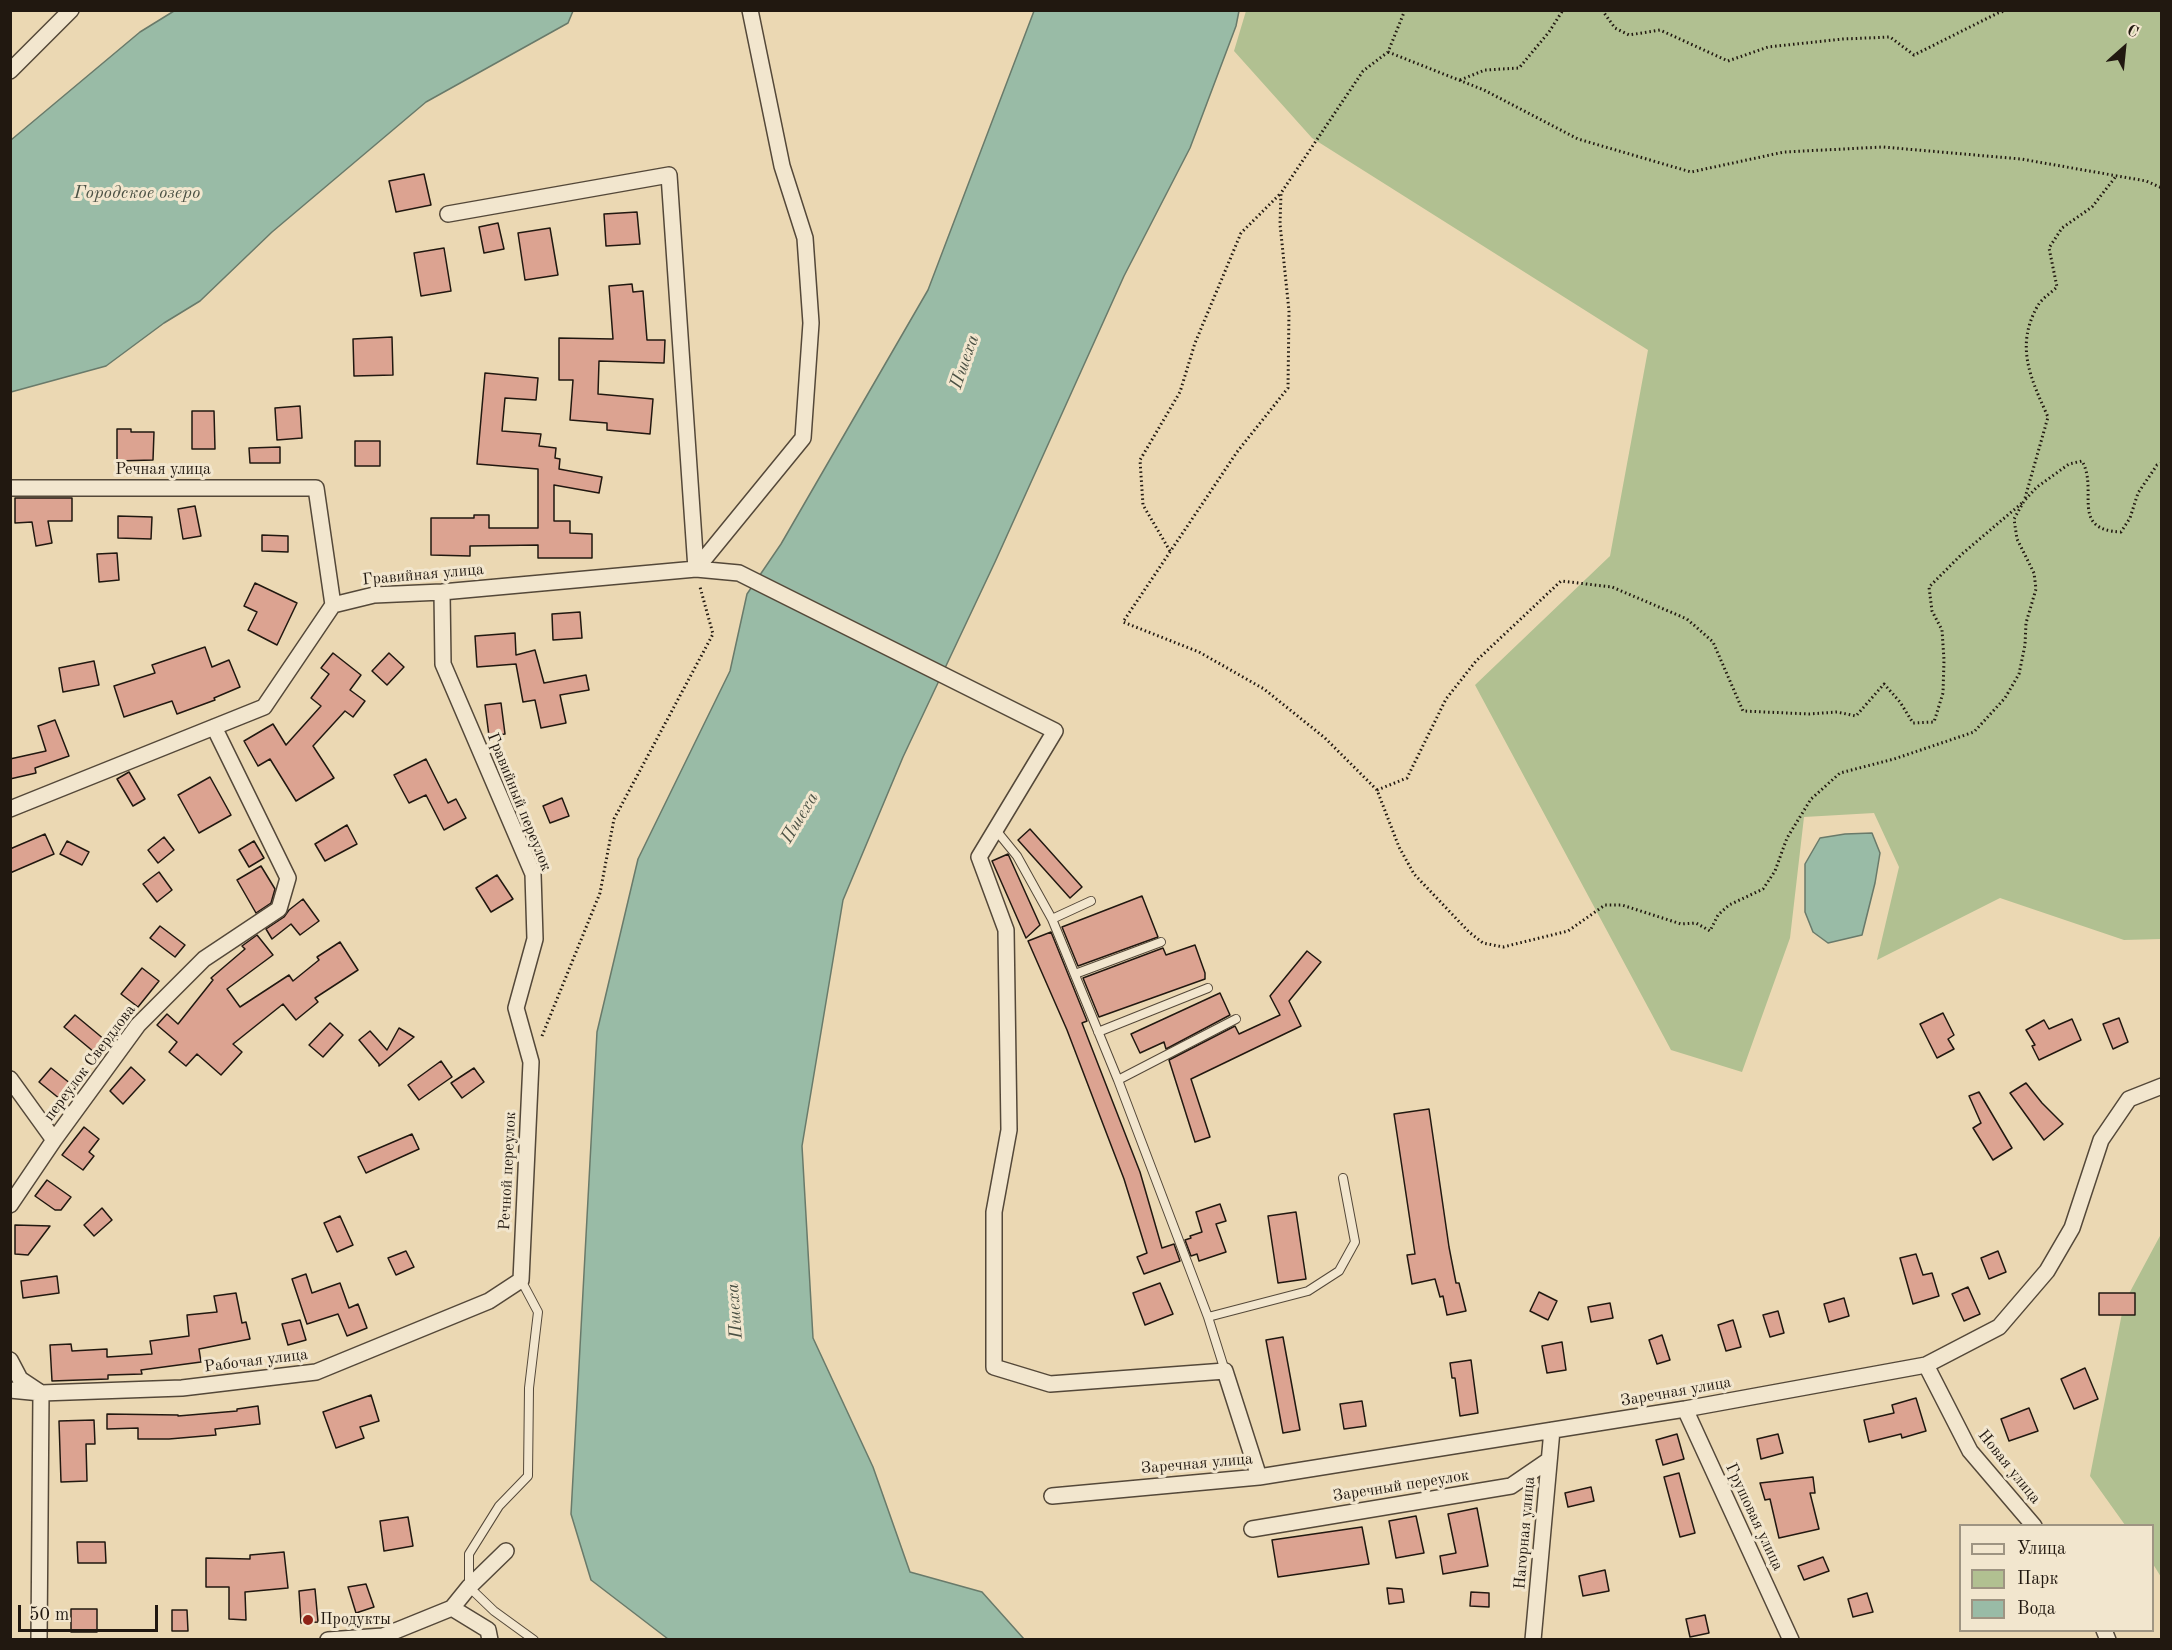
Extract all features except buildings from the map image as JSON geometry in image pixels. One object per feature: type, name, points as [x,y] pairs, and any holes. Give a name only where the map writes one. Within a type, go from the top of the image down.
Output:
[{"type":"street","points":[[10,71],[71,10]]},
{"type":"street","points":[[696,569],[803,438],[811,323],[805,238],[782,166],[750,10]]},
{"type":"street","points":[[448,214],[669,175],[696,569]]},
{"type":"street","name":"Речная улица","points":[[10,488],[316,488],[333,605]]},
{"type":"street","name":"Гравийная улица","points":[[333,605],[374,595],[442,592],[696,569],[740,573],[1055,731],[995,829]]},
{"type":"street","name":"Гравийный переулок","points":[[442,592],[442,664],[533,874],[535,939],[516,1008],[531,1062]]},
{"type":"street","points":[[10,809],[264,707],[333,605]]},
{"type":"street","name":"переулок Свердлова","points":[[10,1205],[54,1140],[138,1025],[204,959],[279,909],[288,878],[214,727]]},
{"type":"street","points":[[995,829],[979,857],[1006,930],[1009,1130],[994,1212],[994,1367],[1050,1384],[1225,1371],[1258,1477]]},
{"type":"street","name":"Речной переулок","points":[[521,1280],[531,1062]]},
{"type":"street","points":[[10,1078],[54,1140]]},
{"type":"street","name":"Заречная улица","points":[[1052,1496],[1258,1477],[1685,1409],[1926,1365],[1999,1327],[2047,1271],[2072,1228],[2101,1140],[2129,1099],[2162,1086]]},
{"type":"street","name":"Рабочая улица","points":[[10,1390],[41,1393],[182,1388],[316,1372],[489,1301],[521,1280]]},
{"type":"street","points":[[10,1360],[20,1379],[41,1393],[39,1640]]},
{"type":"street","name":"Новая улица","points":[[1926,1365],[1970,1451],[2032,1524]]},
{"type":"street","name":"Грушовая улица","points":[[1685,1409],[1791,1640]]},
{"type":"street","name":"Нагорная улица","points":[[1533,1640],[1552,1430]]},
{"type":"street","name":"Заречный переулок","points":[[1252,1529],[1511,1486],[1549,1460]]},
{"type":"street","points":[[328,1640],[383,1636],[452,1608],[469,1587],[506,1551]]},
{"type":"street","points":[[452,1608],[488,1630],[490,1640]]},
{"type":"lane","points":[[995,829],[1017,856],[1052,919],[1118,1080],[1208,1317],[1225,1371]]},
{"type":"lane","points":[[1052,919],[1091,901]]},
{"type":"lane","points":[[1075,974],[1161,942]]},
{"type":"lane","points":[[1098,1032],[1208,988]]},
{"type":"lane","points":[[1118,1080],[1236,1019]]},
{"type":"lane","points":[[1208,1317],[1308,1291],[1339,1271],[1356,1242],[1343,1178]]},
{"type":"lane","points":[[521,1280],[537,1312],[530,1388],[528,1476],[500,1506],[469,1554],[469,1587],[494,1611],[534,1640]]},
{"type":"path","points":[[1170,551],[1143,505],[1140,460],[1180,392],[1195,343],[1240,233],[1281,193],[1363,71],[1388,52],[1405,10]]},
{"type":"path","points":[[1459,80],[1485,70],[1518,69],[1549,32],[1563,10]]},
{"type":"path","points":[[1602,10],[1615,28],[1629,35],[1660,30],[1728,61],[1778,45],[1890,37],[1914,55],[2008,10]]},
{"type":"path","points":[[1388,52],[1484,90],[1578,139],[1691,172],[1784,152],[1882,147],[2021,159],[2146,180],[2162,188]]},
{"type":"path","points":[[1281,193],[1280,224],[1289,311],[1288,388],[1237,452],[1123,622],[1199,652],[1264,689],[1325,738],[1377,790],[1399,847],[1414,874],[1483,944],[1503,946],[1568,931],[1605,905],[1622,905],[1681,924],[1696,923],[1710,931],[1718,915],[1729,905],[1763,889],[1775,871],[1787,838],[1811,799],[1840,773],[1894,759],[1974,732],[2005,698],[2019,674],[2025,645],[2026,623],[2036,589],[2034,573],[2017,539],[2014,519],[2024,501],[2048,417],[2032,381],[2025,340],[2038,305],[2057,287],[2049,248],[2062,228],[2092,207],[2117,176]]},
{"type":"path","points":[[1377,790],[1407,778],[1446,699],[1476,661],[1561,580],[1612,587],[1687,619],[1713,642],[1743,711],[1809,714],[1837,712],[1856,716],[1884,684],[1900,702],[1912,723],[1934,722],[1943,693],[1944,660],[1942,630],[1932,611],[1929,587],[1962,554],[2052,475],[2069,465],[2082,461],[2087,468],[2088,510],[2095,525],[2105,531],[2121,532],[2130,518],[2138,493],[2157,465],[2162,464]]},
{"type":"path","points":[[531,1062],[600,893],[615,819],[713,634],[696,569]]},
{"type":"green space","points":[[1246,11],[2161,11],[2161,939],[2124,940],[2000,898],[1877,960],[1899,867],[1874,813],[1804,817],[1790,938],[1742,1072],[1671,1050],[1475,685],[1610,556],[1648,350],[1312,138],[1234,51]]},
{"type":"green space","points":[[2161,1234],[2161,1577],[2154,1566],[2154,1524],[2124,1524],[2090,1476],[2124,1303]]},
{"type":"water","name":"Городское озеро","points":[[174,11],[573,11],[568,23],[426,102],[272,232],[200,301],[164,323],[106,366],[11,392],[11,140],[140,32]]},
{"type":"water","name":"Пшеха","points":[[1034,11],[1239,11],[1236,26],[1190,148],[1124,276],[995,562],[903,757],[843,900],[802,1146],[813,1338],[873,1467],[910,1572],[982,1592],[1024,1639],[668,1639],[591,1580],[571,1514],[597,1032],[638,859],[730,671],[747,594],[781,544],[928,290]]},
{"type":"water","points":[[1872,833],[1880,853],[1862,935],[1828,943],[1813,932],[1805,912],[1805,864],[1820,838]]},
{"type":"place","name":"Продукты","points":[[308,1620]]}]
